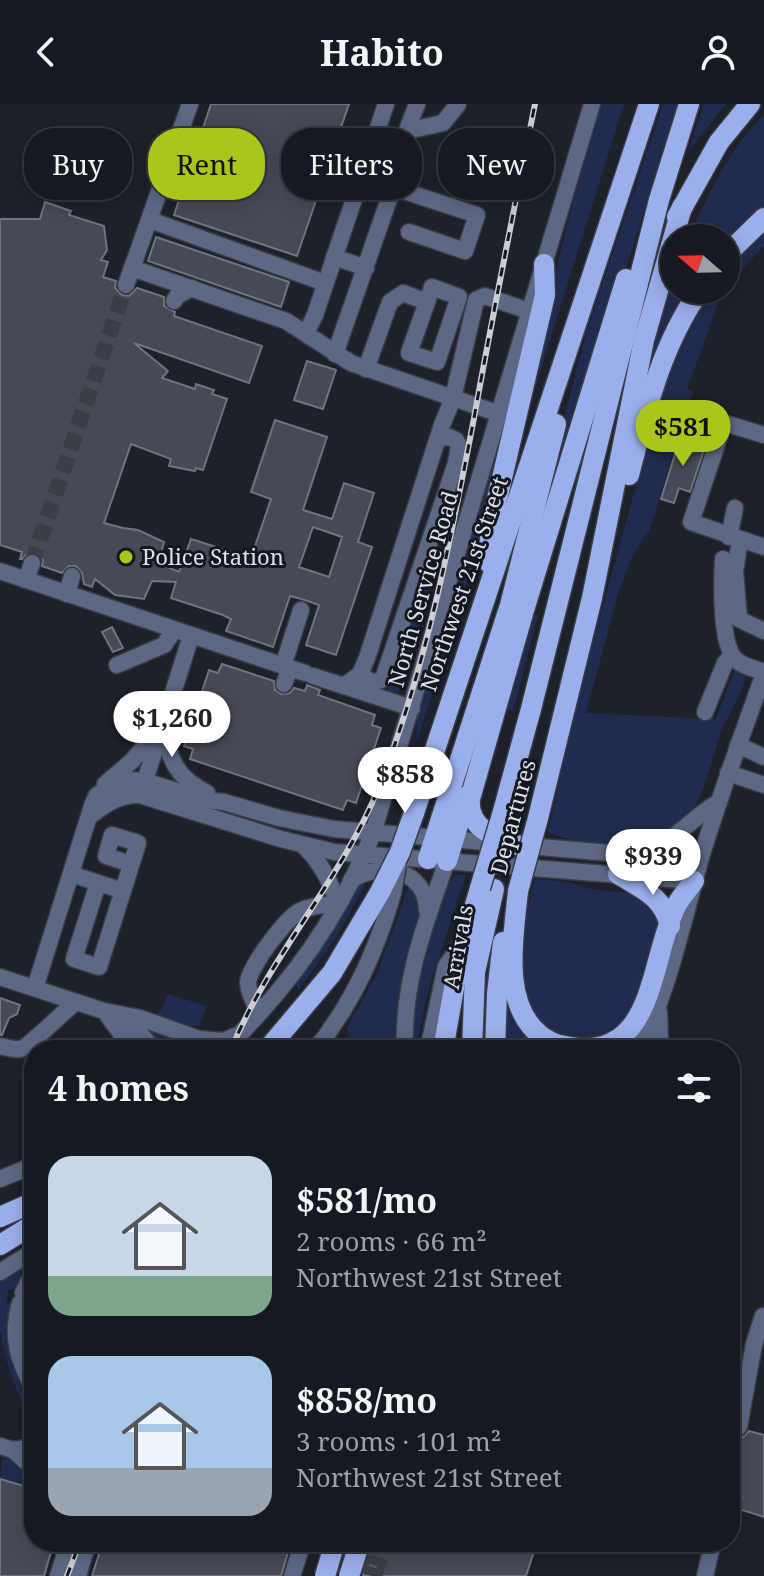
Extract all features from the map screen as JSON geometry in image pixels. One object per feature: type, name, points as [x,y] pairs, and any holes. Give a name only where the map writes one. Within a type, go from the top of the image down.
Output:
[{"type":"main road","name":"Northwest 21st Street","points":[[275,1040],[332,973],[386,892],[649,104]]},
{"type":"main road","points":[[640,278],[667,171],[689,104]]},
{"type":"main road","points":[[640,278],[665,244],[719,142],[750,104]]},
{"type":"main road","points":[[517,845],[486,831],[473,821],[469,806],[473,784],[647,213],[667,171]]},
{"type":"main road","points":[[592,598],[644,340],[682,207]]},
{"type":"main road","points":[[740,241],[764,218]]},
{"type":"main road","points":[[486,591],[491,525],[545,295],[544,264]]},
{"type":"main road","name":"Arrivals","points":[[472,1040],[475,972],[491,853],[528,724],[640,278]]},
{"type":"main road","points":[[592,598],[656,376],[677,326],[691,304]]},
{"type":"main road","points":[[437,860],[527,541],[581,311]]},
{"type":"main road","name":"Departures","points":[[496,1040],[501,959],[511,909],[538,818],[592,598]]},
{"type":"main road","points":[[444,838],[473,784]]},
{"type":"main road","points":[[620,864],[656,897],[666,912],[670,926]]},
{"type":"main road","points":[[615,1040],[639,1018],[676,906],[696,875]]},
{"type":"main road","name":"Departures","points":[[445,1040],[465,939],[487,888]]},
{"type":"main road","points":[[518,891],[513,946],[518,998],[526,1019],[538,1034],[549,1040]]},
{"type":"main road","points":[[0,1202],[24,1202]]},
{"type":"main road","points":[[0,1217],[24,1206]]},
{"type":"main road","points":[[0,1245],[24,1230]]},
{"type":"main road","points":[[325,1576],[332,1552]]},
{"type":"main road","points":[[349,1576],[364,1552]]},
{"type":"street","points":[[126,285],[190,104]]},
{"type":"street","points":[[378,128],[386,104]]},
{"type":"street","points":[[408,128],[417,104]]},
{"type":"street","points":[[420,128],[443,123],[458,104]]},
{"type":"street","name":"North Service Road","points":[[234,1040],[296,969],[338,904],[373,833],[592,104]]},
{"type":"street","points":[[306,333],[353,200]]},
{"type":"street","points":[[335,354],[366,268],[386,200]]},
{"type":"street","points":[[409,232],[465,251],[477,215],[419,200]]},
{"type":"street","points":[[150,220],[325,283]]},
{"type":"street","points":[[334,257],[366,268]]},
{"type":"street","points":[[132,268],[276,317],[335,354],[366,369],[497,413]]},
{"type":"street","points":[[174,301],[192,288]]},
{"type":"street","points":[[366,369],[390,302],[403,293],[427,302]]},
{"type":"street","points":[[344,686],[360,674],[453,398],[476,300],[485,296],[529,311]]},
{"type":"street","points":[[377,697],[456,463],[459,446],[451,431],[453,398]]},
{"type":"street","points":[[764,435],[724,423],[691,522],[764,547]]},
{"type":"street","points":[[438,439],[449,437],[456,440]]},
{"type":"street","points":[[735,508],[739,619],[764,631]]},
{"type":"street","points":[[644,1040],[658,1008],[728,773],[764,673],[738,663],[732,656],[724,623],[723,559]]},
{"type":"street","points":[[26,580],[32,563]]},
{"type":"street","points":[[0,571],[295,673],[412,708]]},
{"type":"street","points":[[67,594],[72,576]]},
{"type":"street","points":[[295,673],[301,610]]},
{"type":"street","points":[[117,665],[164,645],[174,630]]},
{"type":"street","points":[[142,788],[191,636]]},
{"type":"street","points":[[705,712],[725,663],[732,656]]},
{"type":"street","points":[[360,674],[373,683],[383,679]]},
{"type":"street","points":[[35,988],[97,795],[105,783],[132,761],[162,725]]},
{"type":"street","points":[[162,725],[170,756],[180,775],[224,802]]},
{"type":"street","points":[[738,745],[764,757]]},
{"type":"street","points":[[728,773],[764,785]]},
{"type":"street","points":[[97,795],[117,784],[224,802],[301,823],[373,833],[517,845],[696,875]]},
{"type":"street","points":[[89,817],[117,798],[142,788],[303,845],[364,856],[620,864],[671,840],[698,814],[719,802]]},
{"type":"street","points":[[259,1013],[249,988],[250,976],[285,924],[293,915],[312,906],[338,904],[320,862],[303,845]]},
{"type":"street","points":[[405,1040],[406,995],[437,860]]},
{"type":"street","points":[[98,883],[74,959],[99,967],[131,864]]},
{"type":"street","points":[[351,880],[368,871],[389,871],[413,877],[425,892],[427,913]]},
{"type":"street","points":[[71,874],[123,891]]},
{"type":"street","points":[[322,1040],[344,1010],[363,974],[381,932],[386,892]]},
{"type":"street","points":[[430,1040],[446,966],[465,939]]},
{"type":"street","points":[[0,977],[104,1011],[140,1018],[209,1040]]},
{"type":"street","points":[[34,1040],[60,1013],[76,1002]]},
{"type":"street","points":[[658,1008],[659,1040]]},
{"type":"street","points":[[104,1011],[126,1040]]},
{"type":"street","points":[[104,1011],[136,1029],[146,1040]]},
{"type":"street","points":[[226,1040],[240,1034]]},
{"type":"street","points":[[0,1046],[19,1050],[24,1047]]},
{"type":"street","points":[[0,1179],[24,1169]]},
{"type":"street","points":[[0,1272],[24,1257]]},
{"type":"street","points":[[740,1421],[754,1344],[763,1316]]},
{"type":"street","points":[[24,1324],[24,1346]]},
{"type":"street","points":[[6,1448],[24,1462]]},
{"type":"street","points":[[58,1576],[66,1552]]},
{"type":"street","points":[[78,1576],[85,1552]]},
{"type":"street","points":[[292,1576],[300,1552]]},
{"type":"street","points":[[705,1576],[711,1552]]},
{"type":"path","points":[[740,1497],[744,1498]]},
{"type":"shaded area","points":[[599,104],[624,104],[536,385],[528,401],[577,183]]},
{"type":"shaded area","points":[[663,104],[677,104],[459,805],[453,802],[545,490],[587,330]]},
{"type":"shaded area","points":[[704,104],[726,104],[688,152]]},
{"type":"shaded area","points":[[764,115],[764,208],[740,228],[740,224],[695,224],[730,157]]},
{"type":"shaded area","points":[[764,226],[764,246],[740,271],[740,250]]},
{"type":"shaded area","points":[[664,304],[687,304],[640,412],[652,344]]},
{"type":"shaded area","points":[[701,304],[718,304],[687,389],[693,392],[649,531],[633,554],[618,594],[586,713],[716,719],[735,669],[745,676],[745,681],[721,732],[699,799],[681,824],[665,835],[627,846],[586,843],[548,832],[579,693],[664,384],[682,337]]},
{"type":"shaded area","points":[[513,386],[480,540],[417,742],[416,715]]},
{"type":"shaded area","points":[[448,496],[429,594],[399,692],[390,692],[388,688]]},
{"type":"shaded area","points":[[529,613],[538,615],[513,711],[505,710]]},
{"type":"shaded area","points":[[455,875],[466,875],[428,991],[418,1040],[412,1040],[424,953],[436,909]]},
{"type":"shaded area","points":[[535,879],[635,895],[652,905],[660,928],[641,992],[624,1028],[598,1039],[582,1040],[548,1030],[534,1015],[525,995],[522,971],[526,922]]},
{"type":"shaded area","points":[[359,884],[365,885],[337,936],[299,989],[295,983]]},
{"type":"shaded area","points":[[409,886],[421,909],[399,993],[398,1040],[349,1040],[347,1027],[376,976]]},
{"type":"shaded area","points":[[506,984],[532,1040],[504,1040]]},
{"type":"shaded area","points":[[168,994],[207,1006],[200,1025],[189,1027],[153,1016],[161,1010]]},
{"type":"shaded area","points":[[139,1023],[188,1040],[152,1040]]},
{"type":"shaded area","points":[[18,1268],[21,1272],[16,1289],[9,1290],[6,1302],[11,1304],[6,1340],[24,1396],[24,1409],[0,1333],[0,1281]]},
{"type":"shaded area","points":[[3,1455],[24,1473],[24,1486],[0,1479]]},
{"type":"building","points":[[211,104],[349,104],[341,128],[281,128],[281,200],[316,200],[297,256],[174,215],[179,200],[265,200],[265,128],[203,128]]},
{"type":"building","points":[[45,202],[71,211],[69,215],[104,226],[107,250],[101,260],[108,262],[103,277],[116,281],[115,288],[122,295],[129,296],[137,288],[164,297],[164,306],[175,312],[174,316],[262,346],[249,383],[134,343],[168,371],[162,378],[195,389],[196,384],[214,390],[212,394],[227,399],[203,470],[169,466],[171,459],[131,444],[104,523],[138,530],[164,542],[158,563],[179,572],[191,539],[251,558],[271,499],[251,492],[275,420],[327,437],[303,510],[332,519],[344,483],[374,493],[358,542],[372,547],[336,655],[306,645],[319,605],[305,600],[290,596],[273,647],[226,631],[231,619],[223,615],[171,598],[176,582],[152,581],[144,599],[115,595],[95,579],[92,587],[84,584],[82,573],[76,566],[69,566],[62,573],[42,566],[43,560],[36,553],[29,552],[20,559],[22,552],[0,545],[0,219],[40,219]],"holes":[[[313,527],[342,537],[329,577],[299,567]]]},
{"type":"building","points":[[156,237],[289,282],[281,307],[148,261]]},
{"type":"building","points":[[307,361],[336,370],[323,409],[294,400]]},
{"type":"building","points":[[681,435],[698,441],[696,447],[704,450],[690,492],[679,488],[674,503],[661,499]]},
{"type":"building","points":[[112,627],[123,648],[113,652],[102,632]]},
{"type":"building","points":[[222,664],[274,681],[275,690],[281,694],[290,693],[294,688],[305,691],[307,685],[320,690],[318,695],[375,715],[372,725],[381,728],[356,803],[347,800],[343,810],[190,759],[193,749],[184,746],[209,670],[218,673]]},
{"type":"building","points":[[0,998],[20,1005],[17,1014],[9,1018],[2,1035],[0,1035]]},
{"type":"building","points":[[749,1431],[764,1435],[764,1517],[740,1509],[742,1438]]},
{"type":"building","points":[[0,1479],[24,1486],[24,1552],[51,1552],[44,1576],[0,1576]]},
{"type":"building","points":[[100,1552],[288,1552],[281,1576],[92,1576]]},
{"type":"building","points":[[370,1552],[534,1552],[526,1576],[363,1576]]},
{"type":"tunnel","points":[[32,563],[126,285]]},
{"type":"tunnel","points":[[372,1576],[380,1552]]},
{"type":"railway","points":[[236,1040],[265,982],[345,855],[379,787],[396,742],[423,651],[456,512],[535,104]]},
{"type":"railway","points":[[67,1576],[76,1552]]},
{"type":"place","name":"Police Station","points":[[126,557]]}]
